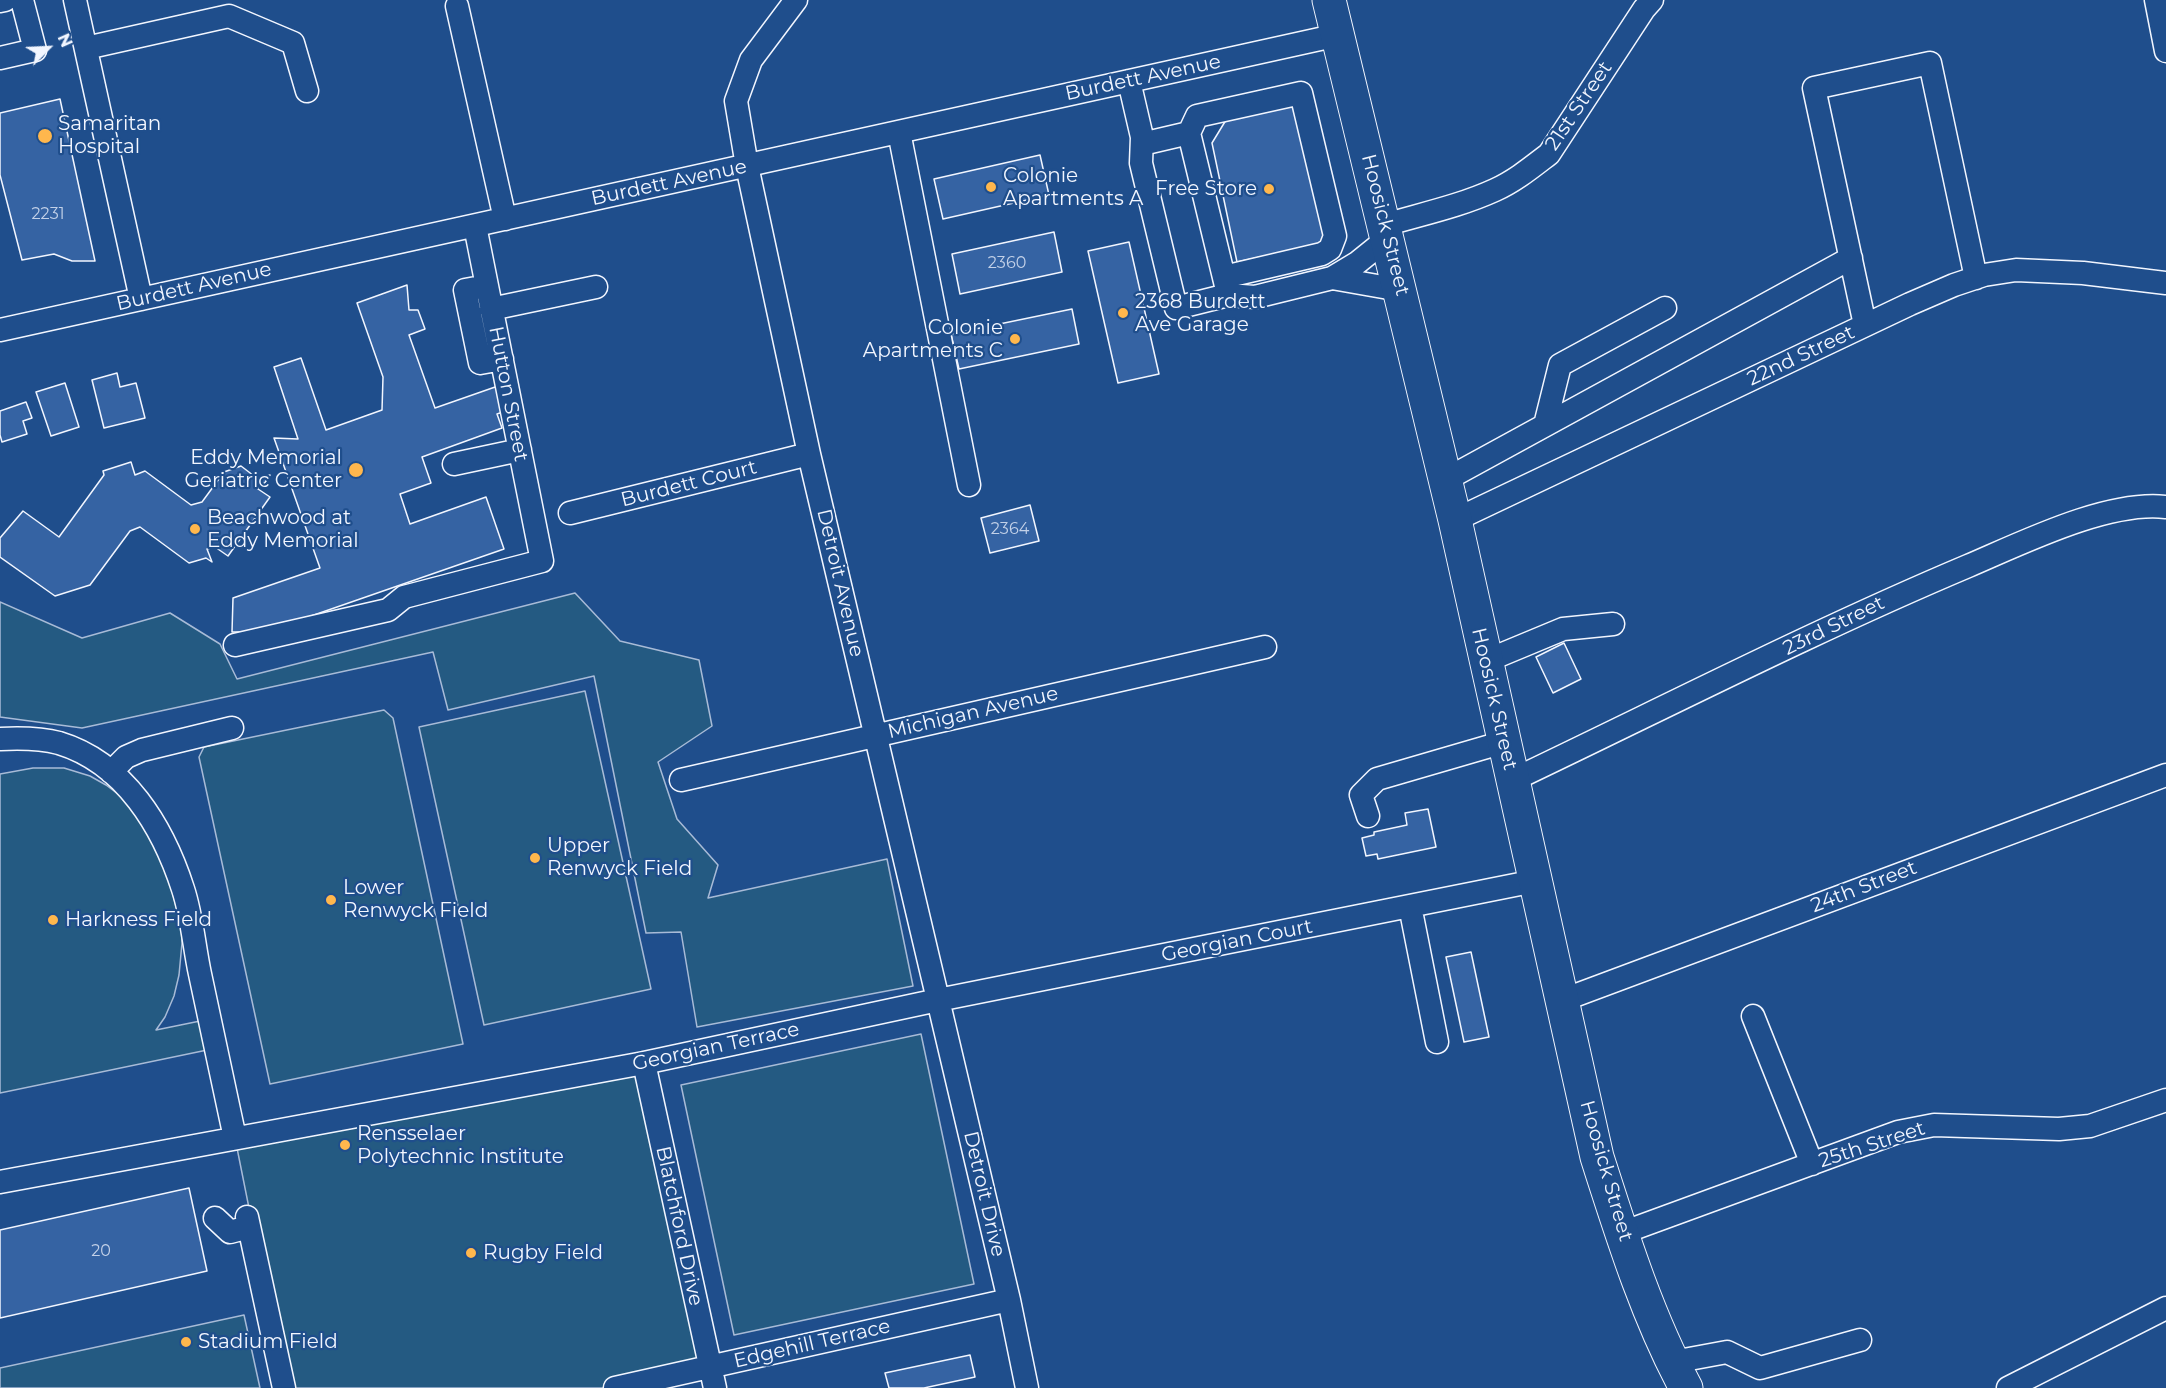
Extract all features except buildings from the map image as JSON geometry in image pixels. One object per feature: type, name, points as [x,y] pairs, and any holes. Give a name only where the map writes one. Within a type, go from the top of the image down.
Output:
[{"type":"highway","name":"Hoosick Street","points":[[1329,0],[1387,231],[1455,520],[1597,1157],[1657,1328],[1680,1375]]},
{"type":"street","points":[[0,1],[5,0]]},
{"type":"street","points":[[0,58],[35,50],[22,0]]},
{"type":"street","points":[[75,0],[141,299]]},
{"type":"street","name":"Detroit Avenue","points":[[796,0],[751,60],[736,100],[747,165],[809,454],[938,1000]]},
{"type":"street","name":"21st Street","points":[[1387,231],[1497,189],[1526,172],[1549,154],[1652,0]]},
{"type":"street","points":[[2156,0],[2166,51]]},
{"type":"street","points":[[457,6],[505,219]]},
{"type":"street","points":[[86,48],[229,16],[293,43],[307,91]]},
{"type":"street","name":"Burdett Avenue","points":[[0,330],[1338,35]]},
{"type":"street","points":[[1865,325],[1814,88],[1930,63],[1976,278]]},
{"type":"street","points":[[1129,81],[1142,144],[1141,163],[1176,308],[1226,286],[1322,254],[1330,249],[1335,236],[1301,93],[1197,116],[1190,133],[1226,286]]},
{"type":"street","points":[[899,132],[969,485]]},
{"type":"street","points":[[1142,144],[1190,133]]},
{"type":"street","name":"Hutton Street","points":[[235,645],[388,610],[404,597],[542,561],[475,226]]},
{"type":"street","points":[[1226,286],[1255,297],[1332,278],[1357,263],[1387,231]]},
{"type":"street","points":[[1445,480],[1851,258]]},
{"type":"street","name":"22nd Street","points":[[1455,520],[1954,285],[2016,270],[2083,273],[2166,283]]},
{"type":"street","points":[[1332,278],[1400,290]]},
{"type":"street","points":[[487,286],[465,290],[480,363],[501,359]]},
{"type":"street","points":[[491,309],[596,287]]},
{"type":"street","points":[[1545,425],[1560,365],[1665,308]]},
{"type":"street","points":[[454,464],[520,450]]},
{"type":"street","name":"Burdett Court","points":[[570,513],[809,454]]},
{"type":"street","name":"23rd Street","points":[[1513,780],[1897,596],[2051,531],[2114,511],[2151,505],[2166,507]]},
{"type":"street","points":[[1486,661],[1563,629],[1613,624]]},
{"type":"street","name":"Michigan Avenue","points":[[681,780],[1265,647]]},
{"type":"street","points":[[111,772],[126,757],[141,750],[232,728]]},
{"type":"street","points":[[0,739],[58,743],[81,752],[111,772],[149,815],[173,861],[184,891],[235,1138]]},
{"type":"street","points":[[1368,816],[1361,795],[1377,779],[1504,742]]},
{"type":"street","name":"24th Street","points":[[1563,1000],[2166,774]]},
{"type":"street","name":"Georgian Court","points":[[938,1000],[1535,881]]},
{"type":"street","points":[[1410,906],[1437,1042]]},
{"type":"street","name":"Georgian Terrace","points":[[0,1182],[644,1063],[938,1000]]},
{"type":"street","name":"Detroit Drive","points":[[938,1000],[1009,1300],[1027,1388]]},
{"type":"street","points":[[1753,1016],[1812,1164]]},
{"type":"street","name":"Blatchford Drive","points":[[644,1063],[713,1377]]},
{"type":"street","name":"25th Street","points":[[1622,1233],[1898,1132],[1934,1125],[2059,1129],[2090,1126],[2166,1100]]},
{"type":"street","points":[[215,1218],[230,1232],[248,1222],[284,1388]]},
{"type":"street","name":"Edgehill Terrace","points":[[615,1388],[713,1377],[1009,1300]]},
{"type":"street","points":[[2007,1388],[2164,1314]]},
{"type":"street","points":[[1680,1375],[1727,1352],[1760,1368],[1860,1340]]},
{"type":"shaded area","points":[[575,593],[620,641],[699,660],[712,726],[658,762],[677,819],[718,865],[708,898],[887,859],[913,986],[697,1027],[681,932],[646,933],[594,676],[448,710],[433,652],[82,728],[0,717],[0,602],[82,638],[170,613],[220,644],[237,679]]},
{"type":"shaded area","name":"Upper Renwyck Field","points":[[585,691],[651,989],[484,1025],[419,727]]},
{"type":"shaded area","name":"Lower Renwyck Field","points":[[384,710],[393,718],[463,1044],[270,1084],[199,757],[204,747]]},
{"type":"shaded area","points":[[33,768],[64,768],[90,776],[106,785],[126,800],[161,851],[181,924],[182,943],[179,975],[174,996],[165,1017],[156,1030],[205,1020],[212,1049],[0,1093],[0,774]]},
{"type":"shaded area","points":[[921,1034],[974,1284],[734,1335],[681,1085]]},
{"type":"shaded area","name":"Rugby Field","points":[[644,1063],[710,1367],[614,1388],[285,1388],[235,1138]]},
{"type":"shaded area","name":"Stadium Field","points":[[244,1315],[260,1388],[0,1388],[0,1368]]},
{"type":"place","name":"Samaritan Hospital","points":[[45,136]]},
{"type":"place","name":"Colonie Apartments A","points":[[991,187]]},
{"type":"place","name":"Free Store","points":[[1269,189]]},
{"type":"place","name":"2368 Burdett Ave Garage","points":[[1123,313]]},
{"type":"place","name":"Colonie Apartments C","points":[[1015,339]]},
{"type":"place","name":"Eddy Memorial Geriatric Center","points":[[356,470]]},
{"type":"place","name":"Beachwood at Eddy Memorial","points":[[195,529]]},
{"type":"place","name":"Upper Renwyck Field","points":[[535,858]]},
{"type":"place","name":"Lower Renwyck Field","points":[[331,900]]},
{"type":"place","name":"Harkness Field","points":[[53,920]]},
{"type":"place","name":"Rensselaer Polytechnic Institute","points":[[345,1145]]},
{"type":"place","name":"Rugby Field","points":[[471,1253]]},
{"type":"place","name":"Stadium Field","points":[[186,1342]]}]
